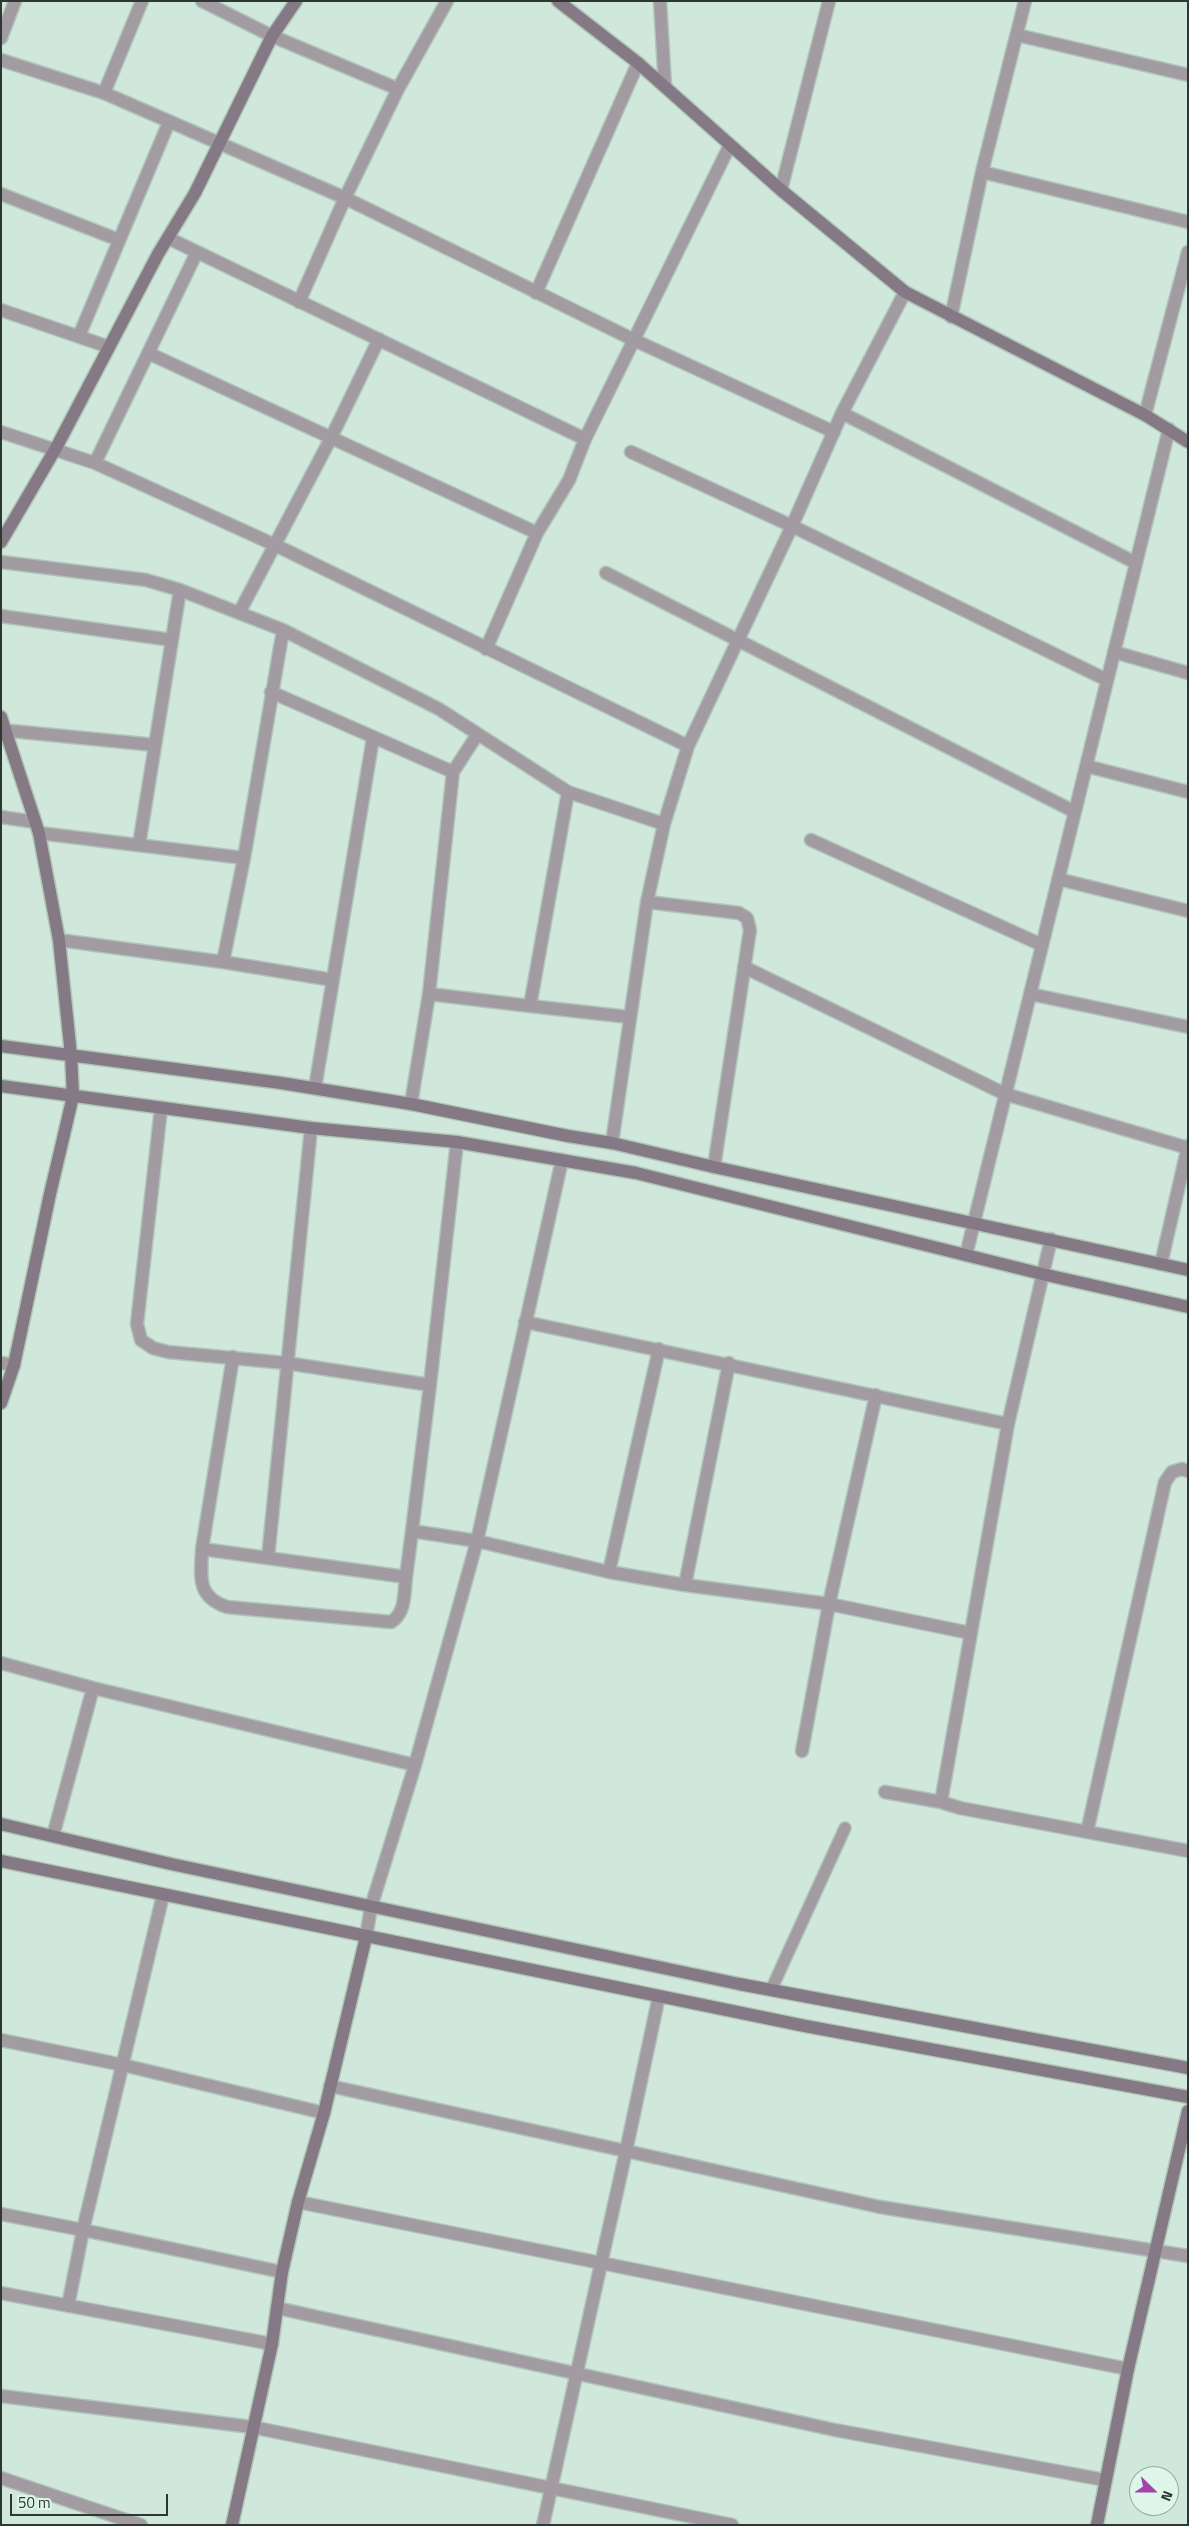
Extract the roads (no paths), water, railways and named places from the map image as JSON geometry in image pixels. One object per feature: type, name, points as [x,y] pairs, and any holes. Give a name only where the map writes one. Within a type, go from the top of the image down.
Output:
[{"type":"street","points":[[1,38],[15,1]]},
{"type":"street","points":[[104,93],[142,1]]},
{"type":"street","points":[[202,1],[272,36],[398,89]]},
{"type":"street","points":[[1,542],[56,448],[109,346],[221,144],[272,36],[296,1]]},
{"type":"street","points":[[299,302],[345,198],[398,89],[447,1]]},
{"type":"street","points":[[558,1],[638,63],[781,190],[905,292],[1145,415],[1188,442]]},
{"type":"street","points":[[660,1],[665,86]]},
{"type":"street","points":[[781,190],[829,1]]},
{"type":"street","points":[[951,317],[982,172],[1025,1]]},
{"type":"street","points":[[1016,35],[1188,75]]},
{"type":"street","points":[[1,60],[104,93],[345,198],[634,340],[834,432]]},
{"type":"street","points":[[536,293],[638,63]]},
{"type":"street","points":[[79,336],[169,122]]},
{"type":"street","points":[[486,649],[537,533],[569,480],[585,439],[730,145]]},
{"type":"street","points":[[982,172],[1188,222]]},
{"type":"street","points":[[1,194],[119,240]]},
{"type":"street","points":[[168,238],[585,439]]},
{"type":"street","points":[[95,463],[197,252]]},
{"type":"street","points":[[1145,415],[1188,252]]},
{"type":"street","points":[[612,1143],[646,902],[664,824],[688,746],[792,526],[842,413],[905,292]]},
{"type":"street","points":[[1,310],[109,346]]},
{"type":"street","points":[[239,613],[331,438],[379,339]]},
{"type":"street","points":[[148,353],[537,533]]},
{"type":"street","points":[[842,413],[1136,564]]},
{"type":"street","points":[[966,1255],[1169,430]]},
{"type":"street","points":[[1,432],[56,448],[95,463],[275,545],[688,746]]},
{"type":"street","points":[[631,452],[792,526],[1107,680]]},
{"type":"street","points":[[1,562],[146,580],[180,590],[283,630],[439,709],[568,792],[664,824]]},
{"type":"street","points":[[606,573],[1074,812]]},
{"type":"street","points":[[139,845],[180,590]]},
{"type":"street","points":[[1,616],[172,640]]},
{"type":"street","points":[[222,962],[244,858],[283,630]]},
{"type":"street","points":[[1114,652],[1188,673]]},
{"type":"street","points":[[271,692],[453,772]]},
{"type":"street","points":[[1,717],[4,731],[37,827],[59,940],[72,1055],[73,1096],[8,1364],[1,1403]]},
{"type":"street","points":[[4,731],[155,746]]},
{"type":"street","points":[[411,1104],[429,994],[453,772],[477,735]]},
{"type":"street","points":[[314,1088],[372,738]]},
{"type":"street","points":[[1086,766],[1188,792]]},
{"type":"street","points":[[530,1006],[568,792]]},
{"type":"street","points":[[1,817],[37,827],[139,845],[244,858]]},
{"type":"street","points":[[811,840],[1042,946]]},
{"type":"street","points":[[1058,879],[1188,911]]},
{"type":"street","points":[[646,902],[739,913],[747,918],[750,930],[714,1167]]},
{"type":"street","points":[[59,940],[222,962],[333,980]]},
{"type":"street","points":[[744,967],[1005,1094],[1188,1147],[1161,1264]]},
{"type":"street","points":[[429,994],[629,1017]]},
{"type":"street","points":[[1030,994],[1188,1027]]},
{"type":"street","points":[[1,1046],[314,1088],[411,1104],[568,1136],[612,1143],[1188,1270]]},
{"type":"street","points":[[1,1086],[311,1128],[458,1142],[636,1173],[1042,1274],[1188,1307]]},
{"type":"street","points":[[160,1108],[137,1324],[141,1340],[153,1348],[168,1352],[286,1363],[430,1385]]},
{"type":"street","points":[[268,1558],[311,1128]]},
{"type":"street","points":[[234,1357],[202,1549],[201,1584],[207,1596],[214,1603],[227,1608],[391,1622],[398,1618],[403,1606],[458,1142]]},
{"type":"street","points":[[232,2525],[252,2427],[272,2344],[282,2272],[298,2202],[324,2113],[366,1936],[371,1907],[415,1765],[477,1541],[562,1160]]},
{"type":"street","points":[[941,1802],[1008,1424],[1051,1239]]},
{"type":"street","points":[[525,1322],[729,1363],[1008,1424]]},
{"type":"street","points":[[609,1572],[659,1349]]},
{"type":"street","points":[[685,1585],[729,1363]]},
{"type":"street","points":[[802,1752],[829,1604],[876,1395]]},
{"type":"street","points":[[1087,1832],[1165,1482],[1172,1472],[1182,1469],[1188,1471]]},
{"type":"street","points":[[412,1531],[477,1541],[609,1572],[685,1585],[829,1604],[970,1633]]},
{"type":"street","points":[[202,1549],[406,1577]]},
{"type":"street","points":[[1,1663],[93,1688],[415,1765]]},
{"type":"street","points":[[53,1836],[93,1688]]},
{"type":"street","points":[[884,1792],[1188,1851]]},
{"type":"street","points":[[1,1824],[371,1907],[771,1990],[1188,2068]]},
{"type":"street","points":[[1,1861],[805,2026],[1188,2097]]},
{"type":"street","points":[[68,2306],[83,2230],[163,1895]]},
{"type":"street","points":[[543,2525],[578,2374],[659,1996]]},
{"type":"street","points":[[1,2040],[124,2064],[324,2113]]},
{"type":"street","points":[[330,2086],[880,2207],[1188,2256]]},
{"type":"street","points":[[1097,2525],[1128,2369],[1157,2251],[1188,2111]]},
{"type":"street","points":[[298,2202],[1128,2369]]},
{"type":"street","points":[[1,2214],[282,2272]]},
{"type":"street","points":[[1,2294],[272,2344]]},
{"type":"street","points":[[277,2308],[835,2430],[1105,2480]]},
{"type":"street","points":[[1,2396],[252,2427],[732,2525]]},
{"type":"street","points":[[1,2478],[141,2525]]},
{"type":"lane","points":[[771,1990],[845,1828]]}]
